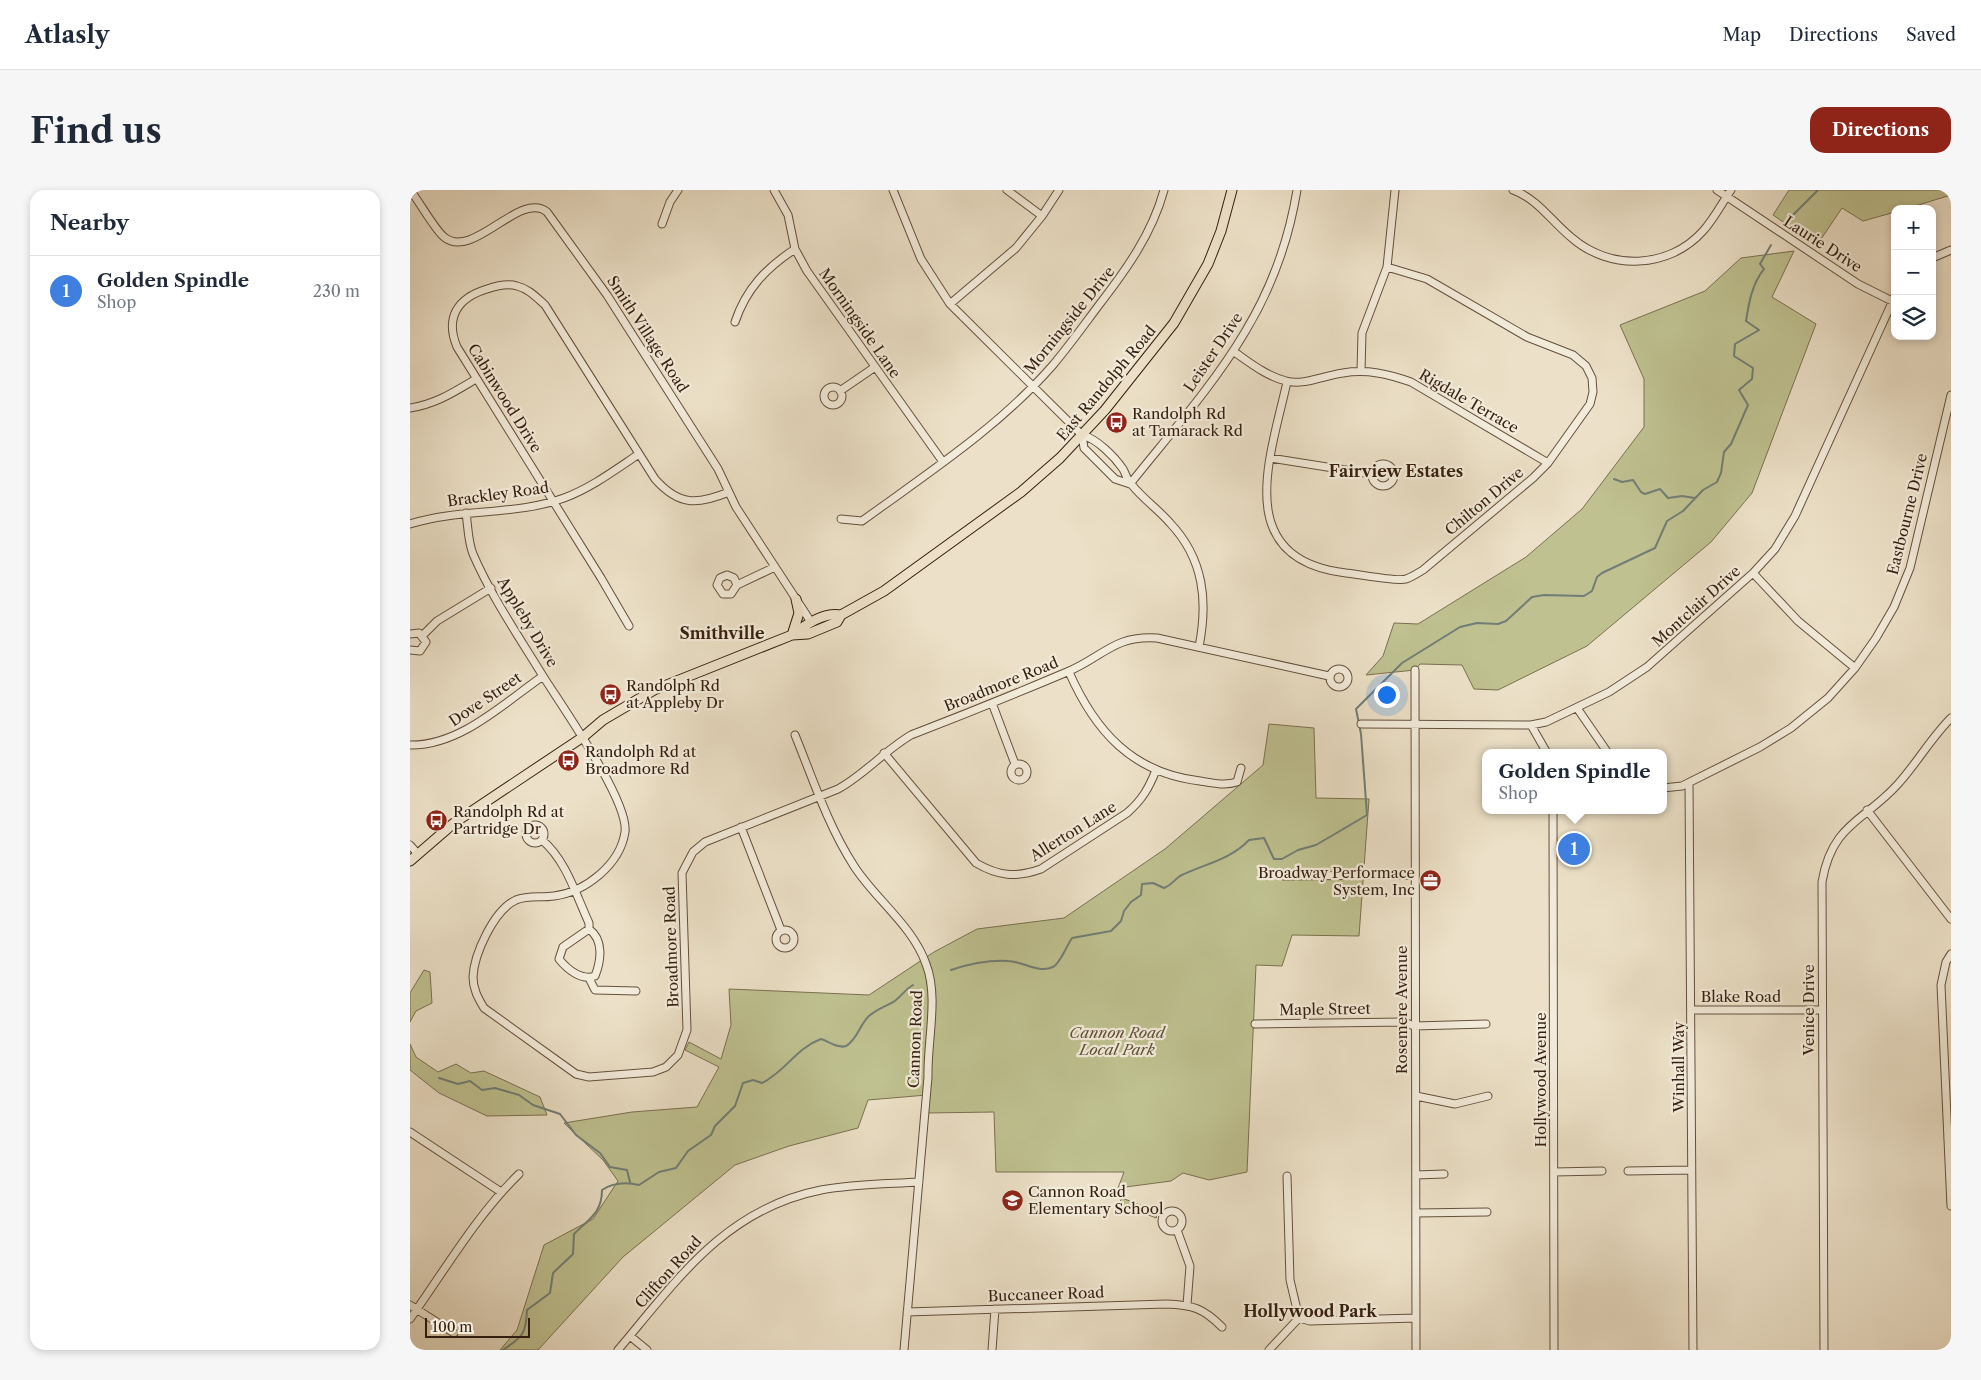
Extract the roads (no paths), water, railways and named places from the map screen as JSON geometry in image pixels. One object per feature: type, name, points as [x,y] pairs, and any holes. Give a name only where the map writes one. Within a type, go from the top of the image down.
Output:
[{"type":"main road","name":"East Randolph Road","points":[[792,635],[808,634],[837,622],[841,615],[884,591],[1020,492],[1082,435],[1149,356],[1174,323],[1191,296],[1208,264],[1221,231],[1232,190]]},
{"type":"main road","points":[[792,635],[798,613],[796,599]]},
{"type":"main road","name":"East Randolph Road","points":[[410,861],[454,823],[583,737],[603,720],[654,690],[792,635],[811,622],[832,613],[841,615]]},
{"type":"street","name":"Smith Village Road","points":[[410,190],[444,238],[456,241],[484,232],[524,208],[533,205],[541,206],[607,295],[718,469],[736,507],[811,622]]},
{"type":"street","points":[[662,224],[670,202],[678,190]]},
{"type":"street","name":"Morningside Lane","points":[[774,190],[788,215],[795,249],[807,271],[943,462]]},
{"type":"street","points":[[894,190],[921,259],[950,304],[1082,435],[1092,438],[1122,468],[1130,484],[1170,522],[1185,541],[1198,566],[1204,603],[1199,647]]},
{"type":"street","points":[[1007,190],[1042,216]]},
{"type":"street","points":[[950,304],[1016,248],[1042,216],[1059,190]]},
{"type":"street","name":"Morningside Drive","points":[[841,519],[862,521],[992,424],[1053,365],[1128,268],[1147,235],[1164,190]]},
{"type":"street","name":"Leister Drive","points":[[1130,484],[1203,393],[1256,313],[1279,260],[1293,214],[1297,190]]},
{"type":"street","points":[[1361,371],[1362,333],[1387,267],[1395,190]]},
{"type":"street","points":[[1513,190],[1534,202],[1588,251],[1625,262],[1651,261],[1683,248],[1703,231],[1731,190]]},
{"type":"street","name":"Laurie Drive","points":[[1717,190],[1858,284],[1891,298]]},
{"type":"street","points":[[735,322],[744,301],[759,277],[778,260],[795,249]]},
{"type":"street","points":[[1936,256],[1951,250]]},
{"type":"street","name":"Chilton Drive","points":[[1287,382],[1266,479],[1267,508],[1278,536],[1288,549],[1303,560],[1327,570],[1405,580],[1424,570],[1533,478],[1548,463],[1590,404],[1593,392],[1592,378],[1586,366],[1573,355],[1527,337],[1427,279],[1387,267]]},
{"type":"street","name":"Cabinwood Drive","points":[[629,626],[476,378],[452,335],[454,316],[465,298],[499,285],[516,285],[529,290],[545,305],[660,485],[666,491],[681,499],[707,501],[729,492]]},
{"type":"street","name":"Montclair Drive","points":[[1361,724],[1531,725],[1546,722],[1609,692],[1647,667],[1753,573],[1775,549],[1795,516],[1891,303]]},
{"type":"street","points":[[1232,351],[1265,373],[1287,382]]},
{"type":"street","points":[[840,391],[875,367]]},
{"type":"street","name":"Rigdale Terrace","points":[[1287,382],[1361,371],[1387,374],[1411,382],[1548,463]]},
{"type":"street","points":[[410,408],[426,406],[444,398],[476,378]]},
{"type":"street","name":"Eastbourne Drive","points":[[1667,788],[1682,786],[1760,747],[1791,728],[1828,698],[1855,668],[1876,638],[1894,607],[1910,568],[1951,395]]},
{"type":"street","points":[[1082,435],[1084,448],[1115,479],[1130,484]]},
{"type":"street","name":"Brackley Road","points":[[410,524],[425,519],[521,508],[553,501],[590,486],[639,454]]},
{"type":"street","points":[[1270,458],[1372,474]]},
{"type":"street","name":"Appleby Drive","points":[[466,513],[473,552],[491,588],[543,676],[583,737]]},
{"type":"street","points":[[737,585],[774,567]]},
{"type":"street","points":[[1753,573],[1798,622],[1855,668]]},
{"type":"street","points":[[423,635],[437,621],[491,588]]},
{"type":"street","points":[[410,634],[415,632],[423,635],[426,642],[424,649],[416,652],[410,650]]},
{"type":"street","name":"Broadmore Road","points":[[583,737],[622,810],[625,830],[620,850],[610,864],[586,886],[554,896],[528,897],[516,900],[503,909],[491,925],[475,962],[473,978],[476,995],[484,1008],[496,1019],[576,1074],[589,1076],[653,1072],[666,1067],[678,1055],[687,1030],[682,873],[693,852],[705,842],[850,782],[884,753],[911,735],[1069,672],[1112,645],[1131,638],[1157,638],[1330,676]]},
{"type":"street","name":"Rosemere Avenue","points":[[1415,670],[1414,1026],[1416,1096],[1416,1350]]},
{"type":"street","points":[[1069,672],[1082,702],[1104,733],[1149,768],[1190,780],[1229,785],[1237,782],[1241,768]]},
{"type":"street","name":"Dove Street","points":[[410,746],[430,745],[449,740],[543,676]]},
{"type":"street","points":[[992,703],[1016,764]]},
{"type":"street","points":[[1576,708],[1605,749]]},
{"type":"street","name":"Venice Drive","points":[[1824,1350],[1822,882],[1824,868],[1836,843],[1848,826],[1897,785],[1951,718]]},
{"type":"street","points":[[1531,725],[1545,749]]},
{"type":"street","name":"Cannon Road","points":[[795,735],[837,838],[854,866],[909,934],[926,962],[930,976],[932,1003],[928,1077],[904,1350]]},
{"type":"street","name":"Allerton Lane","points":[[884,753],[976,863],[990,871],[1009,876],[1028,874],[1041,869],[1127,813],[1144,795],[1156,770]]},
{"type":"street","name":"Winhall Way","points":[[1688,783],[1693,1350]]},
{"type":"street","points":[[1867,810],[1951,919]]},
{"type":"street","name":"Hollywood Avenue","points":[[1553,814],[1554,1350]]},
{"type":"street","points":[[741,827],[781,930]]},
{"type":"street","points":[[542,840],[552,848],[558,858],[589,929],[598,941],[600,957],[595,976],[589,978],[573,973],[559,959],[563,947],[589,929]]},
{"type":"street","points":[[410,845],[418,854]]},
{"type":"street","points":[[1284,876],[1415,875]]},
{"type":"street","points":[[1951,954],[1946,962],[1941,985],[1951,1206]]},
{"type":"street","points":[[589,978],[595,990],[604,992],[636,992]]},
{"type":"street","name":"Blake Road","points":[[1691,1010],[1822,1010]]},
{"type":"street","name":"Maple Street","points":[[1255,1024],[1404,1022],[1414,1026],[1486,1024]]},
{"type":"street","points":[[1416,1096],[1455,1104],[1488,1096]]},
{"type":"street","points":[[410,1132],[501,1192]]},
{"type":"street","points":[[1628,1171],[1691,1170]]},
{"type":"street","points":[[1554,1172],[1602,1171]]},
{"type":"street","points":[[410,1319],[501,1192],[519,1174]]},
{"type":"street","points":[[1416,1175],[1444,1174]]},
{"type":"street","points":[[1286,1176],[1290,1280],[1300,1318]]},
{"type":"street","name":"Clifton Road","points":[[618,1350],[701,1253],[720,1237],[763,1209],[782,1201],[820,1190],[845,1186],[919,1182]]},
{"type":"street","points":[[1416,1213],[1487,1212]]},
{"type":"street","points":[[1177,1230],[1190,1266],[1187,1305],[1201,1309],[1222,1327]]},
{"type":"street","points":[[410,1305],[454,1333]]},
{"type":"street","name":"Buccaneer Road","points":[[907,1312],[1187,1305]]},
{"type":"street","points":[[992,1350],[995,1309]]},
{"type":"street","points":[[1300,1318],[1310,1321],[1416,1318]]},
{"type":"street","points":[[1269,1350],[1300,1318]]},
{"type":"street","points":[[630,1336],[647,1350]]},
{"type":"waterway","points":[[1793,215],[1818,190]]},
{"type":"waterway","points":[[951,970],[994,961],[1014,962],[1042,969],[1053,967],[1061,958],[1072,938],[1111,931],[1121,921],[1124,911],[1131,902],[1141,895],[1142,884],[1153,883],[1164,888],[1180,876],[1234,852],[1249,840],[1264,838],[1274,859],[1282,859],[1298,850],[1316,845],[1367,815],[1361,734],[1356,709],[1402,663],[1460,627],[1477,623],[1498,624],[1506,621],[1532,597],[1544,595],[1584,596],[1592,591],[1597,577],[1602,573],[1655,548],[1667,521],[1683,511],[1703,490],[1717,482],[1721,473],[1724,452],[1731,444],[1748,405],[1739,390],[1752,379],[1753,368],[1734,356],[1735,344],[1759,330],[1746,321],[1754,287],[1764,269],[1760,264],[1771,245]]},
{"type":"waterway","points":[[1614,479],[1622,482],[1633,480],[1641,492],[1645,494],[1660,489],[1668,498],[1682,496],[1695,498]]},
{"type":"waterway","points":[[503,1350],[515,1342],[522,1334],[527,1310],[550,1293],[553,1273],[573,1254],[574,1234],[594,1215],[600,1204],[602,1190],[620,1184],[639,1185],[659,1172],[676,1168],[688,1151],[711,1135],[715,1126],[735,1106],[743,1083],[753,1080],[762,1083],[777,1073],[804,1048],[821,1039],[836,1046],[846,1046],[853,1040],[869,1016],[893,1002],[913,985]]},
{"type":"waterway","points":[[439,1078],[458,1084],[470,1081],[482,1090],[495,1088],[519,1095],[533,1105],[560,1114],[576,1135],[600,1153],[610,1167],[627,1170],[630,1182]]},
{"type":"place","name":"Randolph Rd at Tamarack Rd","points":[[1116,422]]},
{"type":"place","name":"Randolph Rd at Appleby Dr","points":[[610,694]]},
{"type":"place","name":"Randolph Rd at Broadmore Rd","points":[[569,760]]},
{"type":"place","name":"Randolph Rd at Partridge Dr","points":[[437,820]]},
{"type":"place","name":"Golden Spindle","points":[[1574,849]]},
{"type":"place","name":"Broadway Performace System, Inc","points":[[1431,881]]},
{"type":"place","name":"Cannon Road Elementary School","points":[[1012,1200]]},
{"type":"district","name":"Fairview Estates","points":[[1396,471]]},
{"type":"district","name":"Smithville","points":[[722,633]]},
{"type":"district","name":"Hollywood Park","points":[[1310,1311]]},
{"type":"park label","name":"Cannon Road Local Park","points":[[1117,1040]]}]
